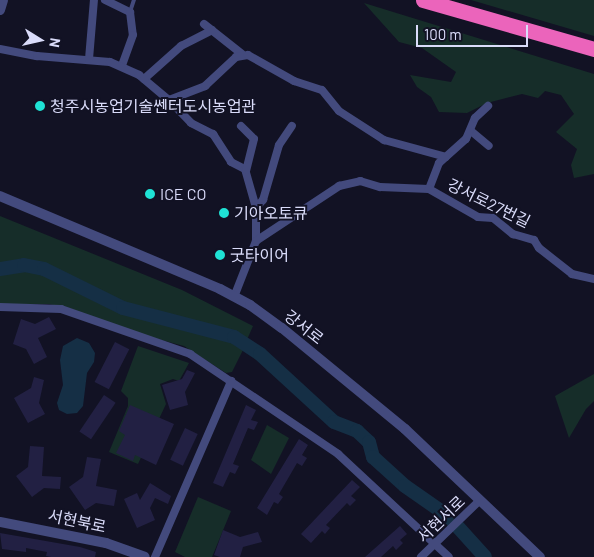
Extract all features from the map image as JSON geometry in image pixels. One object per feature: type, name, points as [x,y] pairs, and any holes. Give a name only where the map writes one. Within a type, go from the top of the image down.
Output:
[{"type":"highway","points":[[412,0],[430,2],[594,49]]},
{"type":"highway","points":[[453,0],[594,40]]},
{"type":"street","points":[[0,10],[2,0]]},
{"type":"street","points":[[89,59],[94,0]]},
{"type":"street","points":[[105,0],[130,12],[133,36],[122,66]]},
{"type":"street","points":[[204,24],[242,54],[263,61],[294,81],[322,90],[340,111],[384,140],[446,157]]},
{"type":"street","points":[[144,79],[181,46],[212,30]]},
{"type":"street","points":[[0,49],[59,59],[89,59],[122,66],[144,79],[191,123],[213,134],[231,162],[246,170]]},
{"type":"street","points":[[168,100],[205,86],[242,54]]},
{"type":"street","points":[[429,189],[435,170],[472,131],[474,118],[488,106]]},
{"type":"street","points":[[234,297],[256,241],[256,208],[246,170],[254,139],[241,126]]},
{"type":"street","points":[[256,208],[264,200],[279,145],[292,126]]},
{"type":"street","points":[[472,131],[489,146]]},
{"type":"street","name":"강서로27번길","points":[[256,241],[348,183],[360,181],[380,187],[429,189],[478,217],[493,218],[513,234],[534,240],[539,248],[572,274],[594,279]]},
{"type":"street","name":"강서로","points":[[0,196],[234,297],[282,328],[405,429],[540,557]]},
{"type":"street","points":[[0,307],[67,311],[119,331],[176,347],[231,381],[338,454],[438,541],[449,557]]},
{"type":"street","points":[[155,557],[231,381]]},
{"type":"street","name":"서현서로","points":[[421,557],[480,500]]},
{"type":"street","name":"서현북로","points":[[0,522],[106,543],[145,557]]},
{"type":"lane","points":[[130,12],[134,0]]},
{"type":"green space","points":[[471,0],[594,0],[594,36]]},
{"type":"green space","points":[[364,3],[594,74],[594,174],[574,178],[571,165],[577,149],[556,132],[574,114],[561,95],[545,91],[538,98],[522,94],[487,103],[467,113],[439,112],[431,97],[417,87],[410,75],[451,82],[456,72],[422,48],[399,42]]},
{"type":"green space","points":[[0,216],[182,290],[253,326],[246,342],[233,334],[127,303],[48,266],[22,260],[0,265]]},
{"type":"green space","points":[[34,270],[122,313],[225,339],[243,350],[232,372],[226,373],[184,346],[120,329],[72,309],[49,304],[0,304],[0,272]]},
{"type":"green space","points":[[138,346],[189,363],[179,381],[173,379],[160,384],[166,404],[138,464],[109,452],[128,406],[128,398],[121,391]]},
{"type":"green space","points":[[594,374],[594,401],[586,409],[569,438],[555,396]]},
{"type":"green space","points":[[267,425],[289,438],[271,474],[251,460]]},
{"type":"green space","points":[[198,497],[231,511],[212,557],[185,557],[175,552]]},
{"type":"water","points":[[77,338],[89,343],[95,353],[94,362],[87,373],[83,406],[77,413],[67,414],[59,410],[57,403],[63,385],[60,360],[63,346]]},
{"type":"building","points":[[49,317],[56,329],[38,338],[47,357],[34,364],[26,349],[13,344],[21,319],[35,324]]},
{"type":"building","points":[[115,342],[129,349],[109,389],[95,382]]},
{"type":"building","points":[[187,370],[195,373],[185,392],[188,405],[170,410],[162,385],[182,379]]},
{"type":"building","points":[[34,377],[44,380],[39,403],[45,414],[28,423],[14,398],[31,388]]},
{"type":"building","points":[[104,395],[116,403],[91,439],[79,431]]},
{"type":"building","points":[[130,405],[174,424],[156,465],[135,455],[133,461],[116,453],[125,435],[119,431]]},
{"type":"building","points":[[246,405],[256,410],[251,420],[258,422],[254,430],[248,428],[233,464],[239,466],[235,474],[230,472],[223,487],[213,483]]},
{"type":"building","points":[[185,428],[198,434],[183,466],[170,460]]},
{"type":"building","points":[[299,439],[308,445],[302,455],[307,458],[302,466],[297,463],[279,494],[283,497],[278,504],[274,502],[267,515],[257,508]]},
{"type":"building","points":[[30,446],[44,447],[42,476],[61,477],[60,489],[44,488],[32,497],[16,476],[28,467]]},
{"type":"building","points":[[87,457],[101,459],[96,486],[117,490],[114,506],[96,503],[85,510],[69,487],[83,477]]},
{"type":"building","points":[[352,480],[360,487],[351,496],[356,500],[350,506],[347,503],[326,525],[330,528],[325,534],[322,531],[311,543],[301,534]]},
{"type":"building","points":[[150,483],[171,496],[168,504],[155,498],[150,508],[155,520],[137,528],[124,499],[137,493],[140,500]]},
{"type":"building","points":[[400,526],[407,534],[400,540],[403,543],[396,550],[393,546],[381,557],[365,557]]},
{"type":"building","points":[[223,530],[240,537],[258,532],[262,542],[243,547],[240,557],[220,557],[214,555]]},
{"type":"building","points":[[0,533],[80,547],[96,552],[95,557],[51,557],[46,556],[47,552],[26,548],[26,552],[2,549]]},
{"type":"waterway","points":[[0,269],[24,265],[44,269],[123,308],[234,337],[260,354],[334,422],[357,431],[369,442],[373,457],[405,486],[448,516],[485,557]]},
{"type":"place","name":"청주시농업기술쎈터도시농업관","points":[[40,106]]},
{"type":"place","name":"ICE CO","points":[[150,194]]},
{"type":"place","name":"기아오토큐","points":[[224,213]]},
{"type":"place","name":"굿타이어","points":[[220,255]]}]
